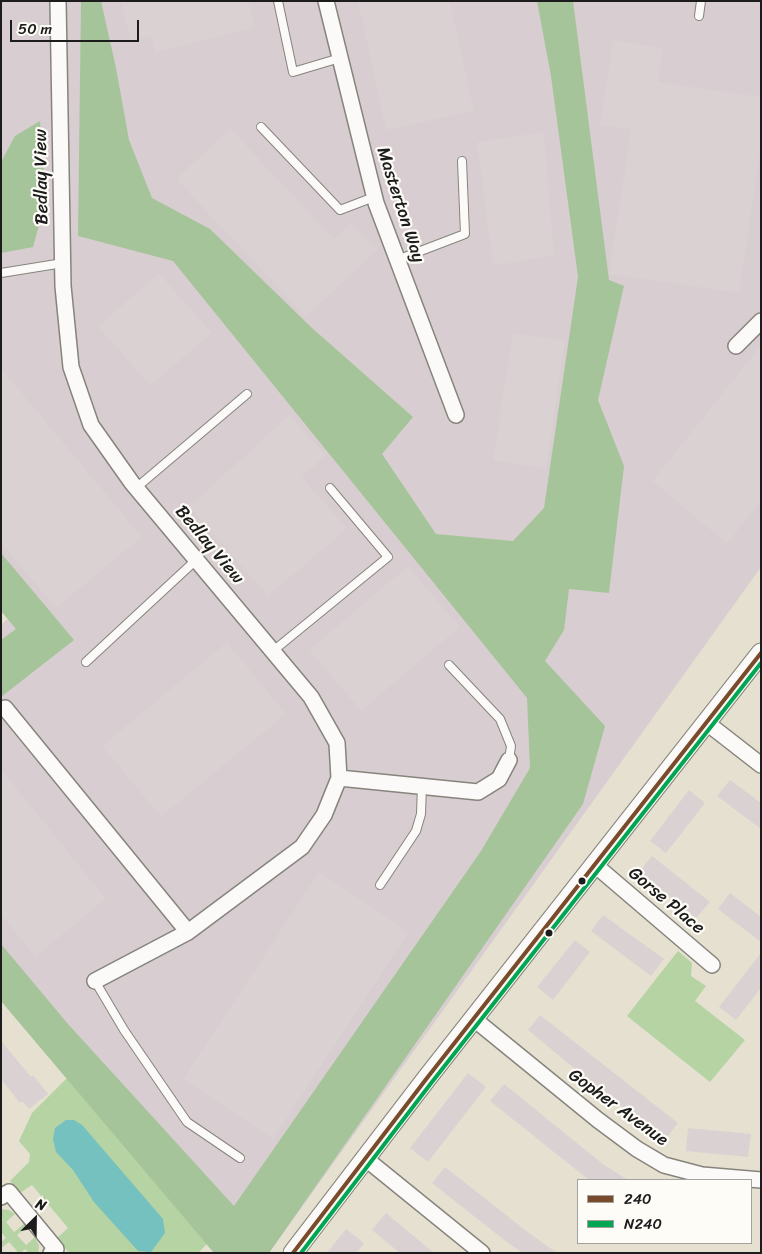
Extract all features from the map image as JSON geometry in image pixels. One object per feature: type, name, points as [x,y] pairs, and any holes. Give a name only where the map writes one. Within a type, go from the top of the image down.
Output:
[{"type":"street","name":"Bedlay View","points":[[58,1],[63,286],[70,367],[91,424],[136,488],[311,697],[337,743],[339,778],[324,815],[302,847],[188,932],[96,981]]},
{"type":"street","name":"Masterton Way","points":[[326,1],[374,197],[456,415]]},
{"type":"street","points":[[736,346],[761,321]]},
{"type":"street","points":[[293,1253],[761,653]]},
{"type":"street","points":[[5,708],[188,932]]},
{"type":"street","points":[[707,723],[761,765]]},
{"type":"street","points":[[339,778],[478,792],[499,779],[509,760]]},
{"type":"street","name":"Gorse Place","points":[[595,865],[712,965]]},
{"type":"street","name":"Gopher Avenue","points":[[474,1019],[598,1120],[637,1149],[664,1165],[702,1175],[749,1179]]},
{"type":"street","points":[[366,1159],[482,1253]]},
{"type":"street","points":[[1,1197],[9,1192],[56,1249],[51,1253]]},
{"type":"lane","points":[[278,1],[293,72],[340,58]]},
{"type":"lane","points":[[699,16],[702,1]]},
{"type":"lane","points":[[261,127],[340,210],[374,197]]},
{"type":"lane","points":[[397,260],[466,234],[462,161]]},
{"type":"lane","points":[[1,273],[63,263]]},
{"type":"lane","points":[[136,488],[247,394]]},
{"type":"lane","points":[[273,651],[388,556],[330,488]]},
{"type":"lane","points":[[86,662],[196,560]]},
{"type":"lane","points":[[449,665],[500,719],[511,746],[509,760]]},
{"type":"lane","points":[[380,885],[416,831],[421,814],[422,786]]},
{"type":"lane","points":[[96,981],[124,1030],[187,1122],[240,1158]]},
{"type":"shaded area","points":[[1,1],[761,1],[761,567],[269,1253],[214,1253],[1,1001],[1,625],[16,612],[1,596]]},
{"type":"green space","points":[[81,1],[101,1],[129,140],[152,198],[210,229],[312,328],[413,417],[382,454],[436,534],[513,541],[544,508],[578,277],[551,76],[537,1],[573,1],[609,280],[624,286],[598,400],[624,466],[609,593],[569,589],[564,630],[545,661],[605,726],[583,804],[269,1253],[214,1253],[1,1001],[1,944],[68,1024],[234,1206],[481,851],[530,768],[527,698],[173,261],[78,236]]},
{"type":"green space","points":[[40,121],[46,200],[33,247],[1,253],[1,162],[15,136]]},
{"type":"green space","points":[[1,553],[74,640],[1,697],[1,640],[16,629],[1,611]]},
{"type":"green space","points":[[678,951],[692,963],[691,976],[706,986],[695,1001],[745,1040],[710,1082],[627,1016]]},
{"type":"green space","points":[[67,1078],[207,1244],[198,1253],[69,1253],[57,1238],[68,1228],[32,1185],[20,1193],[10,1181],[29,1162],[30,1154],[19,1141],[32,1113]]},
{"type":"green space","points":[[1,1209],[9,1210],[15,1214],[6,1222],[14,1232],[24,1224],[27,1227],[17,1235],[26,1245],[35,1237],[39,1246],[38,1253],[29,1253],[25,1249],[20,1253],[16,1253],[17,1251],[9,1242],[1,1248],[1,1242],[6,1238],[1,1232],[1,1222],[3,1220],[1,1218]]},
{"type":"water","points":[[66,1120],[74,1120],[82,1125],[163,1219],[165,1233],[151,1252],[138,1251],[94,1202],[73,1170],[56,1152],[53,1139],[55,1128]]},
{"type":"building","points":[[121,1],[248,1],[255,28],[155,53],[151,36],[131,41]]},
{"type":"building","points":[[358,1],[450,1],[474,111],[386,130]]},
{"type":"building","points":[[613,40],[663,48],[658,82],[761,97],[761,146],[739,293],[609,274],[631,129],[600,125]]},
{"type":"building","points":[[230,128],[334,239],[351,223],[377,250],[306,317],[176,179]]},
{"type":"building","points":[[544,132],[554,255],[493,266],[477,142]]},
{"type":"building","points":[[159,273],[212,333],[150,386],[98,326]]},
{"type":"building","points":[[513,333],[565,341],[546,469],[493,460]]},
{"type":"building","points":[[761,345],[761,501],[727,544],[652,481]]},
{"type":"building","points":[[1,368],[142,537],[56,608],[1,543]]},
{"type":"building","points":[[289,415],[326,455],[302,477],[347,529],[268,596],[189,507]]},
{"type":"building","points":[[408,566],[460,627],[361,711],[309,650]]},
{"type":"building","points":[[227,642],[286,714],[161,817],[102,746]]},
{"type":"building","points":[[1,769],[106,899],[35,957],[1,915]]},
{"type":"building","points":[[730,780],[761,803],[761,829],[717,796]]},
{"type":"building","points":[[689,790],[705,803],[666,853],[650,841]]},
{"type":"building","points":[[652,856],[710,902],[696,918],[639,872]]},
{"type":"building","points":[[319,872],[409,932],[273,1139],[183,1079]]},
{"type":"building","points":[[730,893],[761,917],[761,942],[718,909]]},
{"type":"building","points":[[603,915],[664,959],[651,976],[591,931]]},
{"type":"building","points":[[575,940],[590,952],[553,1000],[537,987]]},
{"type":"building","points":[[761,953],[761,988],[736,1020],[719,1007]]},
{"type":"building","points":[[540,1015],[678,1123],[665,1140],[528,1030]]},
{"type":"building","points":[[1,1041],[48,1094],[29,1109],[22,1101],[20,1103],[1,1079]]},
{"type":"building","points":[[468,1073],[486,1087],[428,1162],[410,1148]]},
{"type":"building","points":[[504,1084],[604,1165],[626,1179],[588,1179],[490,1101]]},
{"type":"building","points":[[688,1128],[751,1134],[748,1157],[686,1151]]},
{"type":"building","points":[[445,1167],[557,1253],[523,1253],[508,1243],[432,1183]]},
{"type":"building","points":[[386,1213],[434,1253],[400,1253],[372,1230]]},
{"type":"building","points":[[346,1229],[364,1243],[357,1253],[327,1253]]},
{"type":"transit line","name":"240","points":[[293,1253],[427,1078],[761,653]]},
{"type":"transit line","name":"N240","points":[[301,1253],[432,1082],[761,663]]}]
